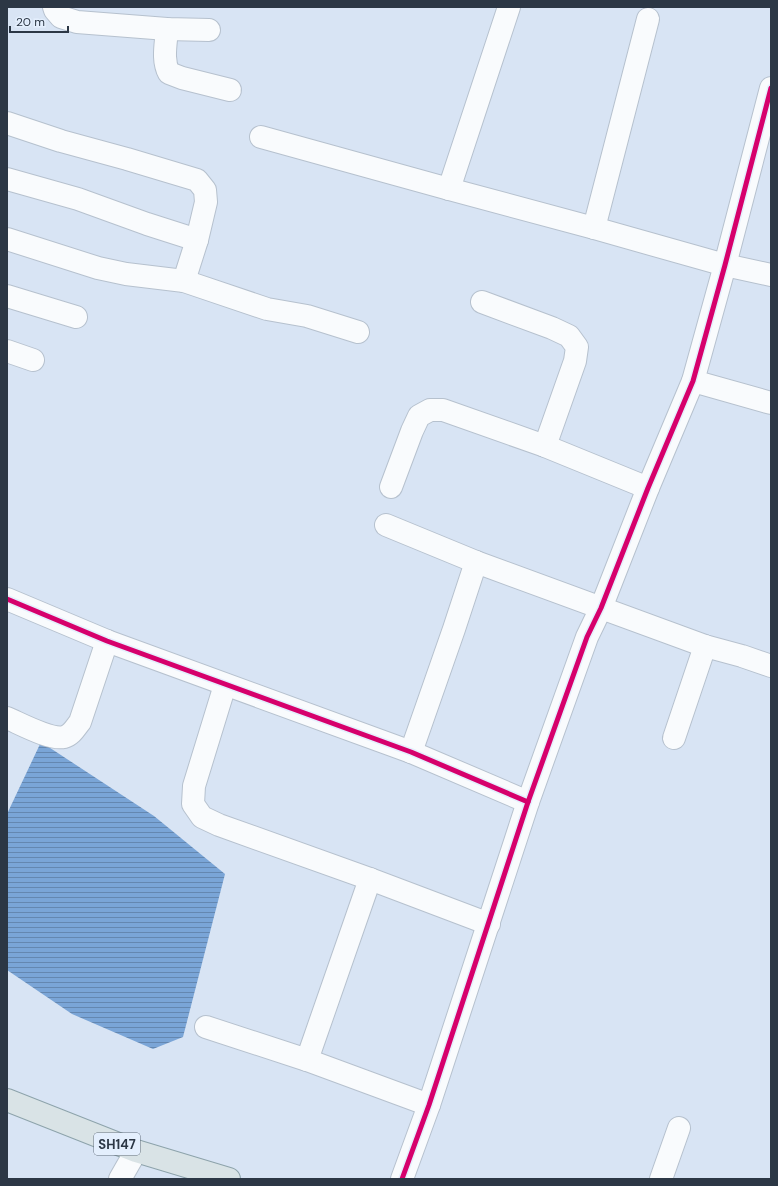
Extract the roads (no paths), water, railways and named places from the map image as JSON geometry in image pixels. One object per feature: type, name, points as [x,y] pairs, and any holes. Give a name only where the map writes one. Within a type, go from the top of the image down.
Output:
[{"type":"main road","name":"SH147","points":[[7,1100],[136,1151],[229,1179]]},
{"type":"street","points":[[54,7],[61,17],[77,22],[167,29],[209,30]]},
{"type":"street","points":[[449,190],[509,7]]},
{"type":"street","points":[[594,228],[648,19]]},
{"type":"street","points":[[167,29],[165,58],[169,73],[182,78],[230,90]]},
{"type":"street","points":[[402,1179],[429,1105],[490,924],[528,802],[587,637],[601,608],[648,488],[693,381],[771,88]]},
{"type":"street","points":[[7,123],[61,141],[196,180],[205,190],[206,202],[197,240],[184,281]]},
{"type":"street","points":[[261,137],[725,265],[771,275]]},
{"type":"street","points":[[7,179],[78,199],[197,240]]},
{"type":"street","points":[[7,239],[98,268],[126,274],[184,281],[267,309],[307,316],[358,332]]},
{"type":"street","points":[[7,296],[76,317]]},
{"type":"street","points":[[482,302],[552,328],[569,336],[577,347],[575,361],[545,446]]},
{"type":"street","points":[[7,351],[33,360]]},
{"type":"street","points":[[693,381],[771,402]]},
{"type":"street","points":[[391,487],[419,416],[430,410],[443,410],[545,446],[648,488]]},
{"type":"street","points":[[386,525],[476,562],[601,608],[705,646],[771,666]]},
{"type":"street","points":[[411,752],[476,562]]},
{"type":"street","points":[[7,599],[107,641],[411,752],[528,802]]},
{"type":"street","points":[[7,718],[53,738],[65,737],[72,733],[80,722],[107,641]]},
{"type":"street","points":[[674,738],[705,646]]},
{"type":"street","points":[[225,685],[194,786],[193,804],[202,817],[219,825],[370,878],[490,924]]},
{"type":"street","points":[[307,1060],[370,878]]},
{"type":"street","points":[[206,1027],[307,1060],[429,1105]]},
{"type":"street","points":[[661,1179],[679,1128]]},
{"type":"street","points":[[120,1179],[136,1151]]},
{"type":"water","points":[[41,742],[154,816],[225,874],[183,1037],[153,1049],[72,1014],[7,970],[7,814]]}]
